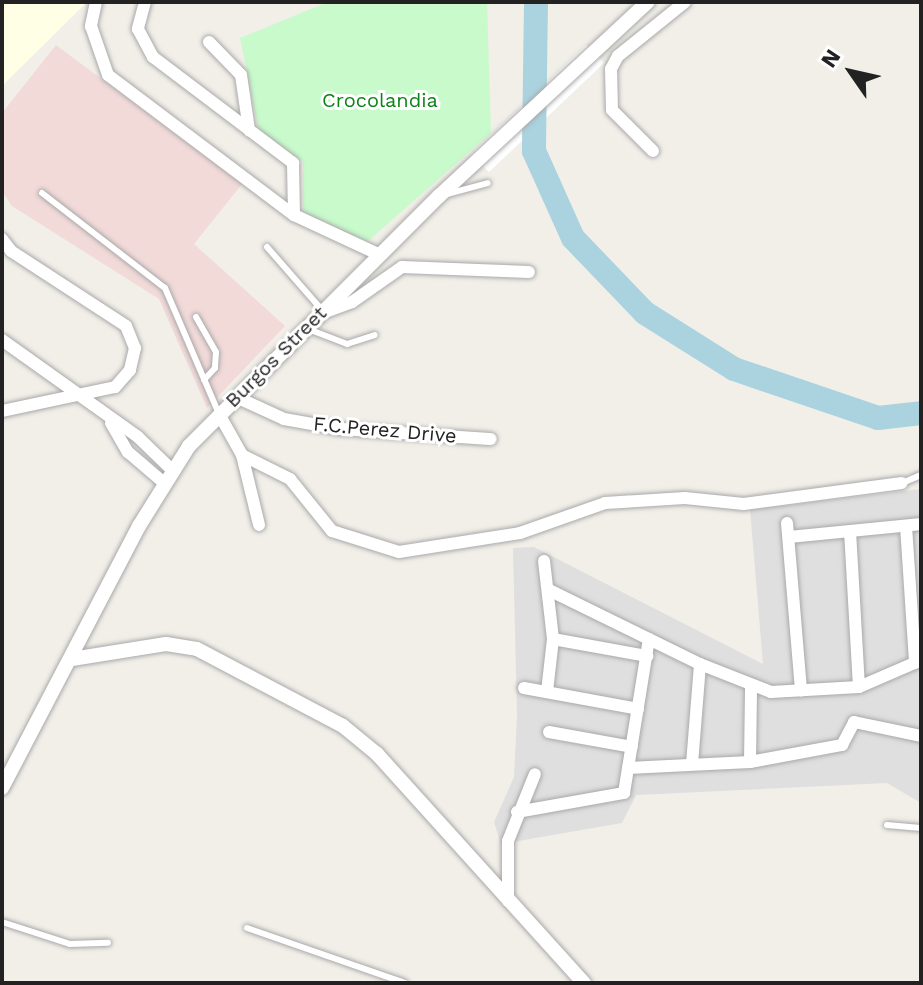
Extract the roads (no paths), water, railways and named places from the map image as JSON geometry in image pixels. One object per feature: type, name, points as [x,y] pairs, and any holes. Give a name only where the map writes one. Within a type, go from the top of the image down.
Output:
[{"type":"street","points":[[96,2],[91,26],[108,75],[294,215],[380,255]]},
{"type":"street","points":[[145,2],[138,29],[153,57],[293,163],[294,215]]},
{"type":"street","name":"Burgos Street","points":[[2,788],[168,476],[219,414],[304,327],[439,196],[648,2]]},
{"type":"street","points":[[653,151],[612,110],[611,69],[618,56],[685,2]]},
{"type":"street","points":[[209,42],[241,75],[249,130]]},
{"type":"street","points":[[2,239],[11,251],[126,326],[132,335],[134,359],[123,381],[85,397],[2,411]]},
{"type":"street","points":[[320,312],[346,305],[402,267],[529,272]]},
{"type":"street","points":[[2,340],[85,397],[109,420],[128,452],[168,476]]},
{"type":"street","name":"F.C.Perez Drive","points":[[236,397],[284,419],[340,429],[491,439]]},
{"type":"street","points":[[219,414],[242,455],[259,525]]},
{"type":"street","points":[[242,455],[290,479],[332,531],[399,552],[520,533],[590,505],[685,498],[756,503],[902,483]]},
{"type":"street","points":[[787,523],[801,690]]},
{"type":"street","points":[[789,537],[921,524]]},
{"type":"street","points":[[551,591],[751,687],[801,690],[859,687],[918,661],[906,526]]},
{"type":"street","points":[[850,531],[859,687]]},
{"type":"street","points":[[544,561],[551,591],[553,639],[547,692]]},
{"type":"street","points":[[553,639],[647,656]]},
{"type":"street","points":[[517,812],[624,793],[649,639]]},
{"type":"street","points":[[72,659],[166,644],[197,649],[343,726],[377,754],[584,983]]},
{"type":"street","points":[[692,764],[700,664]]},
{"type":"street","points":[[750,762],[751,687]]},
{"type":"street","points":[[524,688],[638,709]]},
{"type":"street","points":[[628,768],[750,762],[842,745],[854,722],[921,736]]},
{"type":"street","points":[[549,732],[632,747]]},
{"type":"street","points":[[508,902],[508,841],[517,812],[535,774]]},
{"type":"lane","points":[[439,196],[488,183]]},
{"type":"lane","points":[[42,193],[165,288],[219,414]]},
{"type":"lane","points":[[267,247],[320,312]]},
{"type":"lane","points":[[196,317],[216,352],[215,368],[204,380]]},
{"type":"lane","points":[[304,327],[337,343],[375,335]]},
{"type":"lane","points":[[902,483],[921,475]]},
{"type":"lane","points":[[887,825],[921,828]]},
{"type":"lane","points":[[2,922],[70,944],[108,943]]},
{"type":"lane","points":[[247,928],[405,983]]},
{"type":"waterway","points":[[536,2],[534,151],[573,238],[645,313],[734,369],[878,418],[921,413]]},
{"type":"park label","name":"Crocolandia","points":[[380,100]]}]
